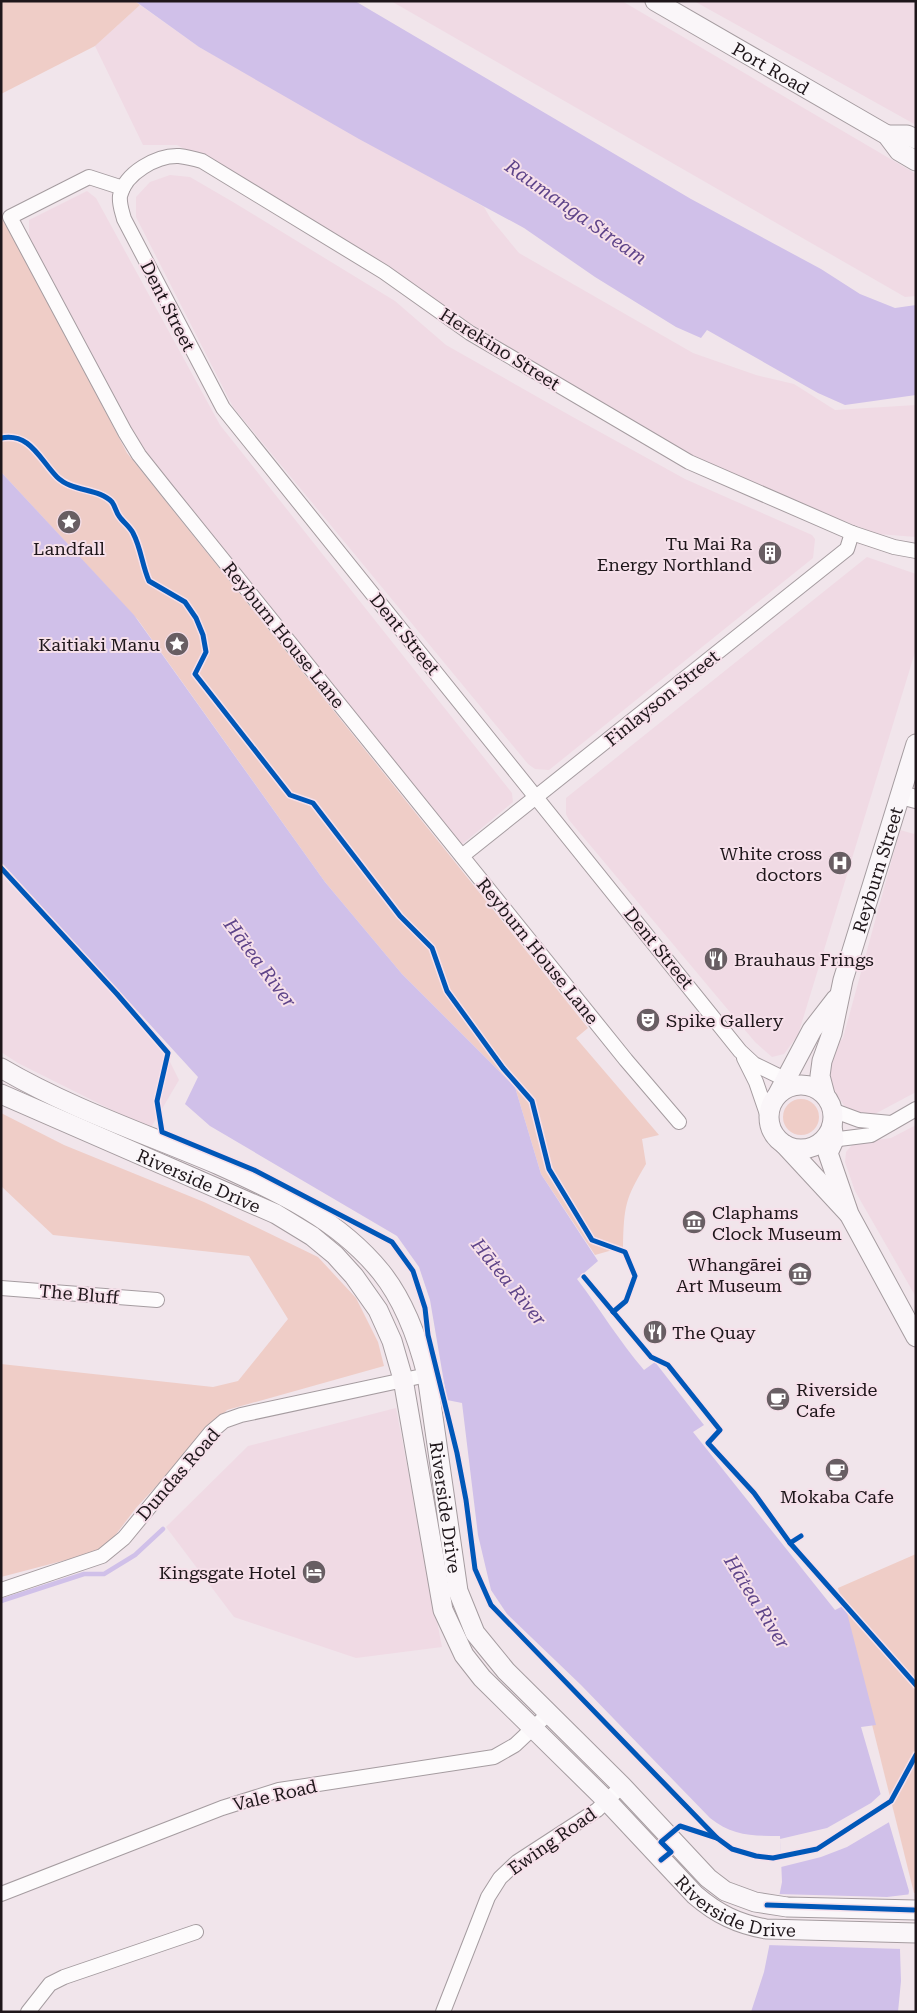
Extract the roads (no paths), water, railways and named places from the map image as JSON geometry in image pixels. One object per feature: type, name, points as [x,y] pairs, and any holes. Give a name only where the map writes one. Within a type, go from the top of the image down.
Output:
[{"type":"main road","name":"Port Road","points":[[655,1],[887,135],[899,151],[916,161]]},
{"type":"main road","name":"Port Road","points":[[887,135],[907,136],[916,139]]},
{"type":"main road","name":"Reyburn Street","points":[[829,1123],[820,1076],[824,1053],[832,1033],[839,996],[882,848],[908,797],[916,744]]},
{"type":"main road","name":"Reyburn Street","points":[[787,1086],[812,1030],[839,996]]},
{"type":"main road","name":"Riverside Drive","points":[[1,1068],[51,1095],[259,1183],[325,1220],[350,1239],[369,1258],[397,1294],[412,1327],[427,1375],[461,1602],[476,1633],[484,1646],[548,1714],[622,1786],[708,1878],[740,1898],[766,1905],[915,1910]]},
{"type":"main road","points":[[849,1214],[773,1134],[768,1118],[769,1109],[787,1086],[812,1087],[829,1123],[828,1153],[849,1214],[916,1337]]},
{"type":"main road","name":"Riverside Drive","points":[[1,1094],[251,1202],[312,1236],[335,1255],[354,1276],[378,1310],[392,1341],[403,1379],[444,1610],[448,1623],[464,1655],[482,1678],[607,1801],[711,1909],[730,1919],[766,1928],[915,1933]]},
{"type":"main road","points":[[785,1145],[794,1149],[805,1149],[829,1123]]},
{"type":"street","name":"Herekino Street","points":[[123,188],[138,171],[163,158],[177,156],[190,158],[214,167],[384,272],[470,333],[689,462],[852,533],[894,547],[916,550]]},
{"type":"street","name":"Reyburn House Lane","points":[[123,188],[89,177],[10,216],[139,455],[678,1122]]},
{"type":"street","name":"Dent Street","points":[[123,188],[120,198],[124,219],[223,408],[537,796],[740,1051],[754,1064],[787,1086]]},
{"type":"street","name":"Finlayson Street","points":[[462,856],[613,738],[847,549],[852,533]]},
{"type":"street","name":"Herekino Street","points":[[894,547],[916,560]]},
{"type":"street","name":"Dent Street","points":[[740,1051],[756,1082],[768,1118]]},
{"type":"street","points":[[829,1123],[871,1135],[916,1110]]},
{"type":"street","points":[[829,1123],[860,1120],[892,1123]]},
{"type":"street","name":"The Bluff","points":[[1,1288],[157,1300]]},
{"type":"street","name":"Dundas Road","points":[[1,1590],[102,1556],[124,1538],[211,1432],[224,1421],[427,1375]]},
{"type":"street","name":"Vale Road","points":[[1,1894],[222,1808],[279,1790],[494,1756],[515,1745],[548,1714]]},
{"type":"street","name":"Ewing Road","points":[[443,2012],[488,1897],[500,1878],[517,1862],[597,1810],[622,1786]]},
{"type":"street","points":[[28,2012],[50,1984],[64,1977],[196,1932]]},
{"type":"water","name":"Raumanga Stream","points":[[135,1],[355,1],[691,199],[821,269],[860,294],[895,308],[916,305],[916,395],[845,405],[818,393],[707,330],[701,338],[676,327],[595,277],[524,228],[359,139],[199,47]]},
{"type":"water","name":"Hātea River","points":[[1,472],[134,615],[325,882],[402,974],[515,1087],[541,1174],[598,1261],[577,1279],[644,1370],[655,1362],[704,1425],[693,1432],[835,1610],[845,1605],[876,1725],[861,1727],[909,1891],[900,1950],[901,1981],[898,2012],[751,2012],[764,1972],[782,1882],[780,1836],[735,1832],[710,1818],[581,1685],[507,1614],[491,1590],[478,1535],[462,1403],[447,1400],[430,1300],[419,1267],[397,1236],[210,1126],[185,1104],[198,1077],[1,862]]},
{"type":"waterway","points":[[1,1601],[84,1574],[104,1574],[135,1555],[163,1529]]},
{"type":"place","name":"Landfall","points":[[69,522]]},
{"type":"place","name":"Tu Mai Ra Energy Northland","points":[[770,553]]},
{"type":"place","name":"Kaitiaki Manu","points":[[177,644]]},
{"type":"place","name":"White cross doctors","points":[[840,863]]},
{"type":"place","name":"Brauhaus Frings","points":[[716,959]]},
{"type":"place","name":"Spike Gallery","points":[[648,1020]]},
{"type":"place","name":"Claphams Clock Museum","points":[[694,1222]]},
{"type":"place","name":"Whangārei Art Museum","points":[[800,1274]]},
{"type":"place","name":"The Quay","points":[[655,1332]]},
{"type":"place","name":"Riverside Cafe","points":[[778,1399]]},
{"type":"place","name":"Mokaba Cafe","points":[[837,1470]]},
{"type":"place","name":"Kingsgate Hotel","points":[[314,1572]]}]
